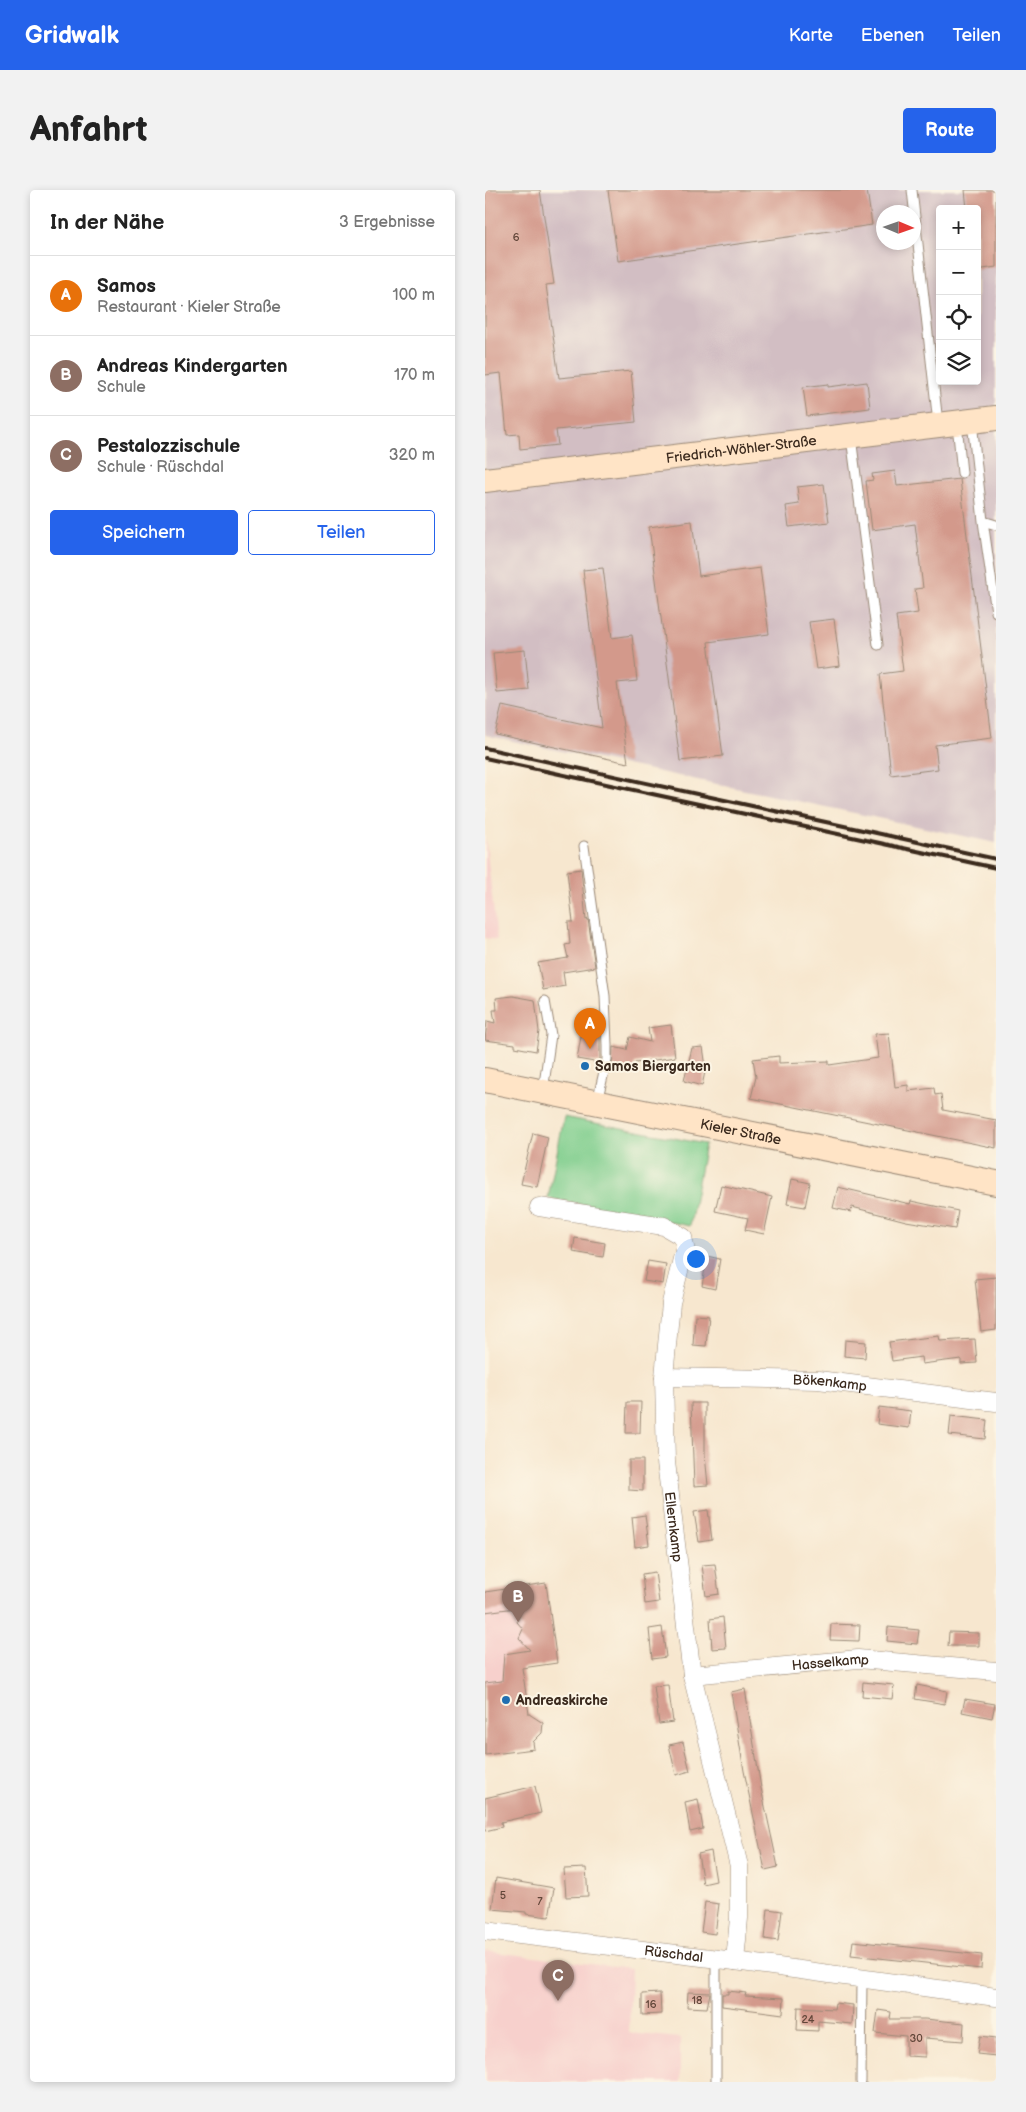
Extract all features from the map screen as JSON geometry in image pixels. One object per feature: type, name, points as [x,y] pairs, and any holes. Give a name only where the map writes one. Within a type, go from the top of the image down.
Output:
[{"type":"main road","name":"Friedrich-Wöhler-Straße","points":[[485,480],[996,418]]},
{"type":"main road","name":"Kieler Straße","points":[[485,1080],[996,1183]]},
{"type":"street","name":"Ellernkamp","points":[[539,1207],[664,1226],[683,1237],[685,1247],[671,1303],[664,1377],[666,1462],[692,1674],[739,1866],[739,1918],[735,1961]]},
{"type":"street","name":"Bökenkamp","points":[[664,1377],[818,1380],[996,1402]]},
{"type":"street","name":"Hasselkamp","points":[[692,1674],[858,1660],[996,1671]]},
{"type":"street","name":"Hasselkamp","points":[[969,1670],[996,1677]]},
{"type":"street","name":"Rüschdal","points":[[485,1931],[735,1961],[996,1997]]},
{"type":"lane","points":[[912,190],[955,422],[962,473]]},
{"type":"lane","points":[[955,422],[983,520],[996,612]]},
{"type":"lane","points":[[851,435],[878,645]]},
{"type":"lane","points":[[983,520],[996,525]]},
{"type":"lane","points":[[584,846],[605,996],[607,1059],[597,1102]]},
{"type":"lane","points":[[543,1092],[551,1035],[545,1001]]},
{"type":"lane","points":[[716,1959],[716,2082]]},
{"type":"lane","points":[[861,2082],[862,1980]]},
{"type":"shaded area","points":[[485,190],[996,190],[996,843],[485,735]]},
{"type":"shaded area","points":[[485,835],[497,940],[485,938]]},
{"type":"shaded area","points":[[546,1583],[557,1663],[522,1668],[520,1652],[504,1654],[502,1681],[485,1683],[485,1592]]},
{"type":"shaded area","points":[[485,1951],[631,1969],[629,2033],[680,2038],[680,2082],[485,2082]]},
{"type":"green space","points":[[564,1117],[705,1144],[690,1226],[548,1198]]},
{"type":"building","points":[[485,190],[540,190],[554,284],[546,285],[559,378],[631,371],[636,422],[556,430],[558,445],[520,449],[519,434],[507,435],[501,373],[485,375]]},
{"type":"building","points":[[608,190],[867,190],[872,225],[618,261]]},
{"type":"building","points":[[965,190],[996,190],[996,267],[981,269],[981,205],[967,205]]},
{"type":"building","points":[[867,382],[870,408],[807,416],[803,387],[828,384],[828,387]]},
{"type":"building","points":[[895,471],[897,486],[960,479],[992,738],[935,745],[938,769],[891,775],[880,674],[903,671],[896,616],[918,613],[915,589],[923,588],[915,524],[872,530],[866,481],[873,480],[872,474]]},
{"type":"building","points":[[824,484],[829,522],[789,527],[786,506],[799,504],[797,487]]},
{"type":"building","points":[[692,521],[699,576],[760,568],[769,634],[708,642],[723,756],[680,761],[649,527]]},
{"type":"building","points":[[603,568],[612,638],[632,635],[637,681],[617,683],[628,763],[495,734],[502,706],[602,728],[583,570]]},
{"type":"building","points":[[834,619],[840,666],[816,669],[809,622]]},
{"type":"building","points":[[525,650],[529,690],[497,693],[493,653]]},
{"type":"building","points":[[581,869],[586,920],[588,919],[595,967],[563,972],[565,986],[543,990],[538,963],[568,958],[565,945],[570,944],[568,922],[573,922],[567,871]]},
{"type":"building","points":[[513,996],[535,1000],[539,1031],[536,1051],[515,1047],[515,1044],[485,1040],[487,1021],[495,1023],[493,1010],[497,1010],[496,998]]},
{"type":"building","points":[[671,1025],[675,1057],[635,1063],[633,1073],[615,1069],[616,1066],[612,1066],[613,1047],[627,1050],[630,1037],[650,1042],[648,1028]]},
{"type":"building","points":[[582,1031],[600,1034],[600,1063],[577,1059]]},
{"type":"building","points":[[889,1033],[895,1087],[908,1085],[908,1091],[934,1088],[935,1095],[941,1094],[943,1110],[996,1120],[996,1148],[751,1098],[756,1077],[753,1059],[779,1056],[779,1063],[829,1061],[829,1065],[878,1058],[875,1034]]},
{"type":"building","points":[[703,1047],[706,1067],[702,1086],[684,1081],[692,1048]]},
{"type":"building","points":[[533,1133],[548,1137],[537,1187],[521,1184]]},
{"type":"building","points":[[792,1179],[810,1183],[805,1207],[787,1204]]},
{"type":"building","points":[[721,1185],[772,1197],[764,1234],[745,1230],[748,1218],[715,1211]]},
{"type":"building","points":[[838,1187],[910,1204],[911,1201],[958,1211],[955,1229],[906,1221],[852,1207],[851,1212],[833,1208]]},
{"type":"building","points":[[575,1238],[605,1243],[603,1257],[573,1252]]},
{"type":"building","points":[[707,1256],[720,1259],[715,1289],[702,1286]]},
{"type":"building","points":[[648,1261],[666,1264],[663,1284],[644,1281]]},
{"type":"building","points":[[996,1277],[996,1330],[981,1332],[975,1279]]},
{"type":"building","points":[[695,1315],[709,1316],[706,1346],[693,1345]]},
{"type":"building","points":[[939,1336],[940,1341],[975,1339],[977,1363],[961,1364],[961,1359],[922,1364],[921,1357],[892,1361],[889,1342]]},
{"type":"building","points":[[845,1340],[866,1342],[865,1358],[844,1356]]},
{"type":"building","points":[[627,1402],[641,1402],[640,1433],[626,1433]]},
{"type":"building","points":[[691,1403],[705,1403],[705,1455],[708,1485],[694,1486]]},
{"type":"building","points":[[879,1407],[911,1411],[909,1428],[877,1424]]},
{"type":"building","points":[[951,1416],[987,1420],[985,1439],[949,1435]]},
{"type":"building","points":[[629,1460],[643,1460],[643,1491],[629,1490]]},
{"type":"building","points":[[708,1510],[712,1540],[699,1542],[694,1512]]},
{"type":"building","points":[[645,1515],[649,1545],[635,1547],[632,1517]]},
{"type":"building","points":[[715,1564],[719,1594],[706,1596],[702,1565]]},
{"type":"building","points":[[655,1572],[659,1602],[645,1604],[642,1574]]},
{"type":"building","points":[[546,1583],[557,1663],[522,1668],[529,1714],[543,1723],[542,1733],[533,1742],[534,1749],[485,1755],[485,1683],[502,1681],[504,1654],[530,1650],[519,1638],[523,1629],[517,1622],[523,1607],[485,1612],[485,1592]]},
{"type":"building","points":[[723,1617],[726,1648],[712,1649],[710,1619]]},
{"type":"building","points":[[831,1624],[860,1625],[859,1641],[830,1640]]},
{"type":"building","points":[[662,1627],[666,1657],[652,1659],[649,1629]]},
{"type":"building","points":[[888,1627],[919,1630],[917,1644],[887,1641]]},
{"type":"building","points":[[949,1632],[979,1633],[979,1646],[948,1646]]},
{"type":"building","points":[[863,1682],[894,1685],[892,1699],[862,1696]]},
{"type":"building","points":[[668,1685],[673,1722],[659,1724],[654,1686]]},
{"type":"building","points":[[917,1685],[947,1691],[945,1704],[915,1699]]},
{"type":"building","points":[[745,1689],[761,1788],[778,1867],[765,1870],[744,1771],[731,1692]]},
{"type":"building","points":[[965,1699],[995,1704],[992,1718],[962,1712]]},
{"type":"building","points":[[683,1742],[690,1771],[676,1775],[669,1745]]},
{"type":"building","points":[[535,1786],[541,1813],[501,1822],[502,1827],[485,1831],[485,1798]]},
{"type":"building","points":[[698,1799],[703,1829],[690,1832],[685,1802]]},
{"type":"building","points":[[711,1851],[716,1881],[703,1884],[698,1854]]},
{"type":"building","points":[[586,1868],[588,1896],[566,1897],[564,1869]]},
{"type":"building","points":[[496,1878],[554,1888],[549,1917],[526,1914],[526,1912],[492,1909]]},
{"type":"building","points":[[705,1902],[719,1904],[715,1934],[701,1932]]},
{"type":"building","points":[[768,1909],[782,1911],[778,1941],[765,1939]]},
{"type":"building","points":[[853,1941],[982,1955],[981,1969],[851,1955]]},
{"type":"building","points":[[728,1991],[746,1993],[745,1996],[784,1998],[783,2014],[722,2006],[722,1994],[728,1994]]},
{"type":"building","points":[[688,1992],[710,1993],[707,2008],[687,2007]]},
{"type":"building","points":[[660,1993],[661,2014],[642,2015],[642,1994]]},
{"type":"building","points":[[835,2003],[853,2005],[852,2024],[818,2021],[818,2031],[797,2030],[798,2007],[834,2009]]},
{"type":"building","points":[[878,2010],[891,2012],[890,2019],[925,2019],[964,2023],[963,2041],[925,2038],[925,2057],[906,2056],[906,2036],[875,2033]]},
{"type":"building","points":[[980,2036],[996,2038],[996,2056],[977,2054]]},
{"type":"railway","points":[[485,748],[996,859]]},
{"type":"railway","points":[[485,758],[996,868]]},
{"type":"place","name":"Samos","points":[[590,1049]]},
{"type":"place","name":"Samos Biergarten","points":[[585,1066]]},
{"type":"place","name":"Andreas Kindergarten","points":[[518,1622]]},
{"type":"place","name":"Andreaskirche","points":[[506,1700]]},
{"type":"place","name":"Pestalozzischule","points":[[558,2001]]}]
